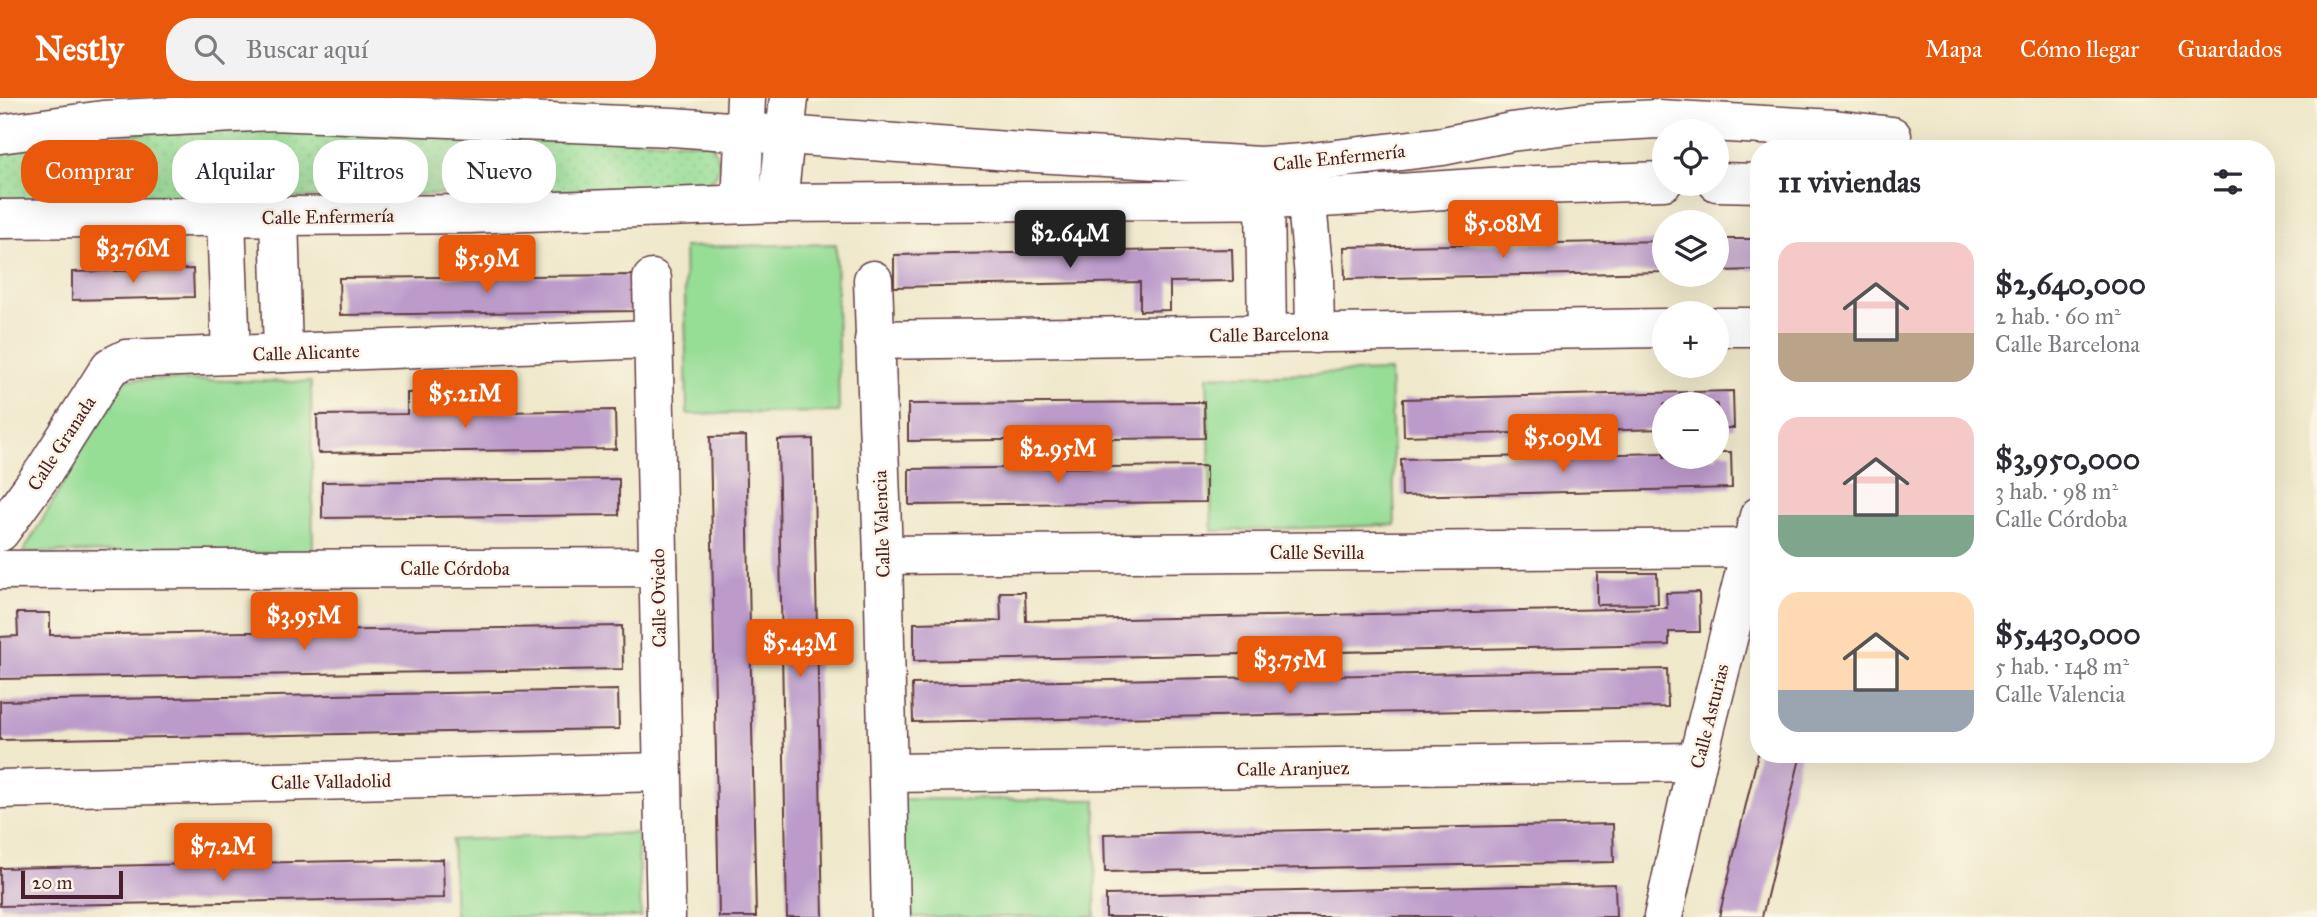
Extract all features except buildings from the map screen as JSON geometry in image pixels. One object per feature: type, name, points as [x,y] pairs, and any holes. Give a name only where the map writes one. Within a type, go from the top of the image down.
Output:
[{"type":"street","name":"Calle Enfermería","points":[[0,134],[103,120],[271,111],[787,116],[1036,153],[1262,182]]},
{"type":"street","points":[[745,115],[759,203]]},
{"type":"street","points":[[759,203],[787,116]]},
{"type":"street","name":"Calle Enfermería","points":[[1305,181],[1443,146],[1584,123],[1646,120],[1834,130],[1892,136]]},
{"type":"street","name":"Calle Enfermería","points":[[0,219],[470,214],[1305,181],[1506,186],[1652,181]]},
{"type":"street","points":[[1305,181],[1314,277],[1315,334]]},
{"type":"street","points":[[1262,182],[1267,334]]},
{"type":"street","points":[[1729,183],[1750,183]]},
{"type":"street","points":[[279,217],[283,352]]},
{"type":"street","points":[[226,218],[231,354]]},
{"type":"street","name":"Calle Oviedo","points":[[652,279],[666,917]]},
{"type":"street","name":"Calle Valencia","points":[[873,280],[883,555],[891,917]]},
{"type":"street","points":[[1729,327],[1750,327]]},
{"type":"street","name":"Calle Barcelona","points":[[874,340],[1652,328]]},
{"type":"street","name":"Calle Alicante","points":[[126,359],[653,339]]},
{"type":"street","name":"Calle Granada","points":[[0,532],[45,470],[110,367],[126,359]]},
{"type":"street","name":"Calle Sevilla","points":[[883,555],[1750,532]]},
{"type":"street","name":"Calle Asturias","points":[[1663,917],[1697,762],[1750,552]]},
{"type":"street","name":"Calle Córdoba","points":[[0,570],[658,567]]},
{"type":"street","name":"Calle Aranjuez","points":[[889,773],[1697,762]]},
{"type":"street","name":"Calle Valladolid","points":[[0,789],[661,772]]},
{"type":"green space","points":[[249,121],[710,143],[717,156],[719,168],[714,178],[702,187],[556,191],[556,140],[442,140],[442,194],[428,194],[428,140],[313,140],[313,198],[299,198],[299,140],[172,140],[172,202],[158,203],[158,140],[86,140]]},
{"type":"green space","points":[[21,148],[21,203],[155,203],[0,209],[0,150]]},
{"type":"green space","points":[[836,244],[839,412],[687,414],[684,247]]},
{"type":"green space","points":[[1390,371],[1395,525],[1212,531],[1207,376]]},
{"type":"green space","points":[[116,379],[311,382],[313,554],[23,552],[72,467]]},
{"type":"green space","points":[[902,799],[1096,800],[1095,917],[902,917]]},
{"type":"green space","points":[[637,833],[641,917],[455,917],[452,840]]}]
